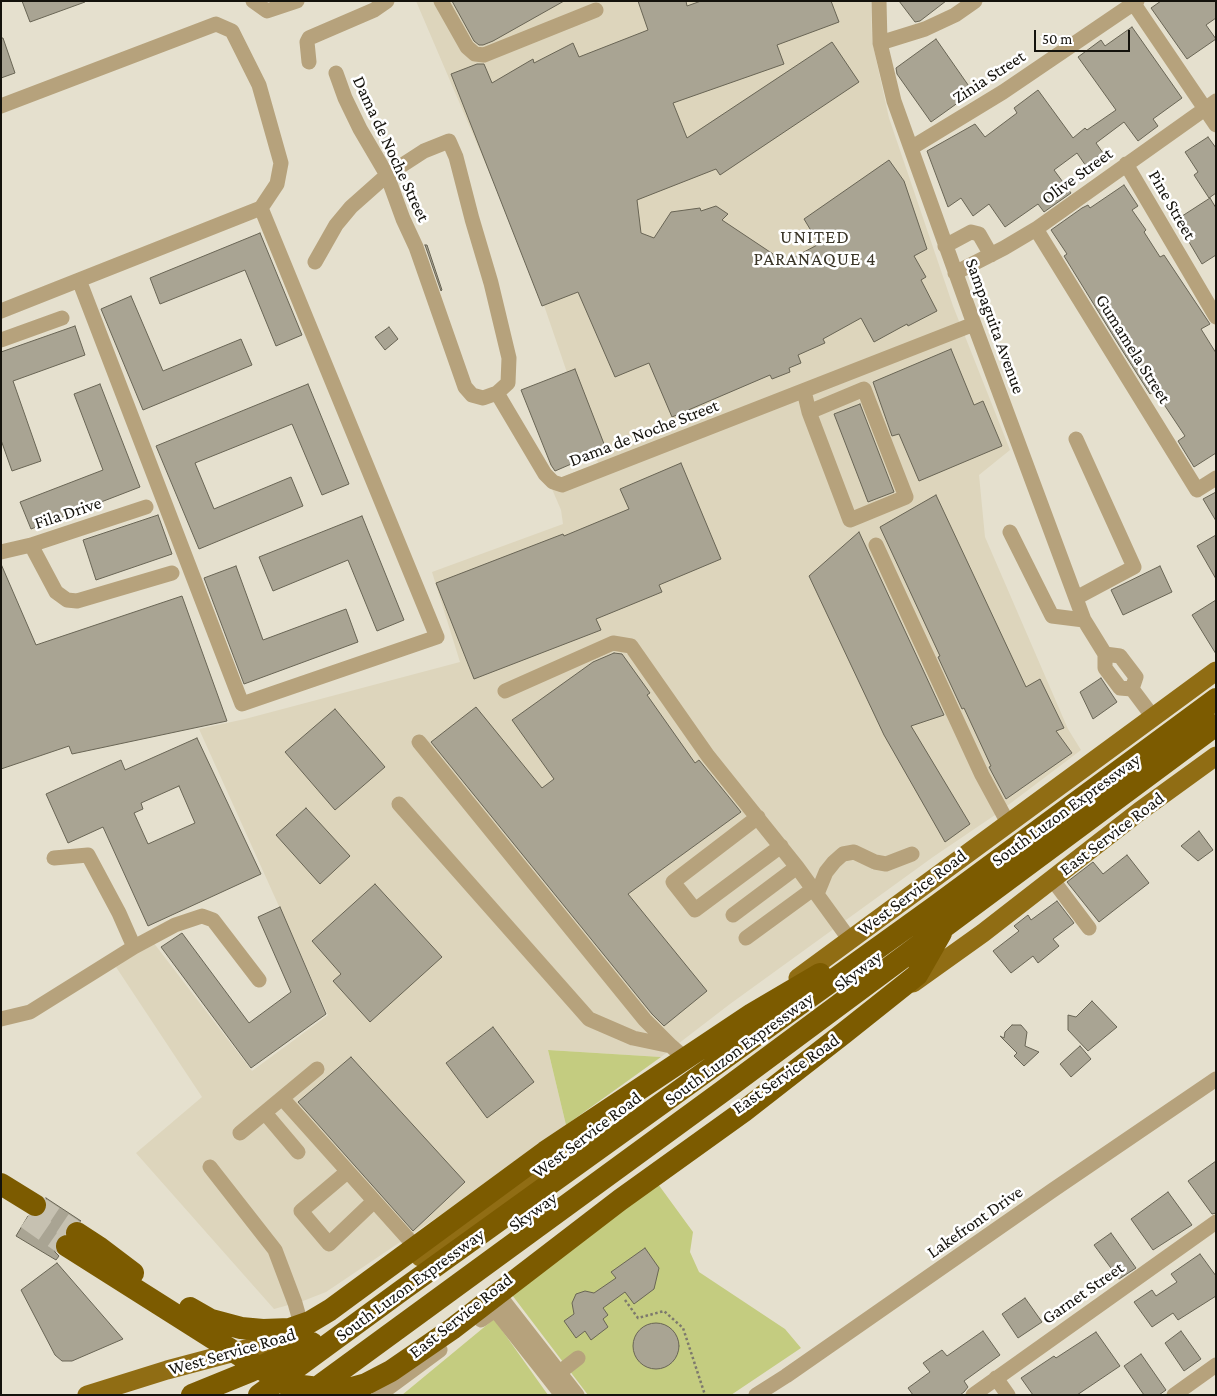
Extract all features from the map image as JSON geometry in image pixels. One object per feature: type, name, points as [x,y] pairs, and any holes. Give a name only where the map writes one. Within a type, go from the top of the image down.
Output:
[{"type":"highway","name":"South Luzon Expressway","points":[[259,1395],[796,1008],[1216,699]]},
{"type":"highway","name":"Skyway","points":[[307,1395],[723,1091],[942,918],[1216,707]]},
{"type":"highway","name":"Skyway","points":[[283,1395],[642,1132],[1216,725]]},
{"type":"highway","name":"South Luzon Expressway","points":[[321,1395],[1216,736]]},
{"type":"highway","points":[[942,918],[917,975],[744,1111],[620,1200],[452,1329],[391,1372],[366,1384],[348,1389],[285,1384],[72,1240],[100,1248],[146,1283],[211,1320],[241,1328],[263,1330],[290,1329],[310,1322],[330,1310],[545,1152],[729,1029],[891,931],[942,918]]},
{"type":"highway","points":[[1,1184],[31,1212],[1,1200]]},
{"type":"highway","points":[[192,1395],[306,1347],[401,1291]]},
{"type":"highway","points":[[330,1395],[366,1362]]},
{"type":"main road","name":"West Service Road","points":[[87,1395],[167,1370],[280,1340],[346,1310],[423,1256],[1216,670]]},
{"type":"main road","name":"East Service Road","points":[[357,1395],[462,1314],[495,1300],[612,1197],[944,962],[1216,756]]},
{"type":"street","points":[[253,1],[267,11],[297,1]]},
{"type":"street","points":[[308,62],[307,42],[310,38],[374,10],[388,1]]},
{"type":"street","points":[[441,1],[467,47],[475,54],[484,55],[596,10]]},
{"type":"street","name":"Sampaguita Avenue","points":[[879,1],[880,43],[894,101],[955,273],[1084,620],[1105,654],[1105,668],[1120,688],[1132,688],[1153,717]]},
{"type":"street","points":[[880,43],[925,29],[948,18],[975,1]]},
{"type":"street","points":[[1135,2],[1210,104],[1216,125]]},
{"type":"street","name":"Zinia Street","points":[[910,148],[996,96],[1135,2]]},
{"type":"street","points":[[1,106],[216,24],[232,31],[259,85],[281,163],[277,184],[261,208],[1,311]]},
{"type":"street","name":"Dama de Noche Street","points":[[336,73],[345,98],[360,129],[387,175],[403,219],[416,247],[465,388],[472,395],[483,398],[498,393],[545,474],[553,482],[562,485],[974,324]]},
{"type":"street","name":"Olive Street","points":[[955,273],[991,255],[1036,228],[1210,104]]},
{"type":"street","points":[[315,262],[336,225],[351,208],[387,175],[424,151],[449,141],[456,157],[491,283],[509,358],[508,383],[498,393]]},
{"type":"street","name":"Pine Street","points":[[1126,164],[1216,317]]},
{"type":"street","points":[[79,280],[242,704],[437,637],[261,208]]},
{"type":"street","name":"Gumamela Street","points":[[1036,228],[1197,490],[1216,478]]},
{"type":"street","points":[[946,246],[971,232],[979,234],[991,255]]},
{"type":"street","points":[[1,340],[62,318]]},
{"type":"street","points":[[804,391],[809,412],[850,520],[906,497],[864,389],[809,412]]},
{"type":"street","points":[[1076,439],[1134,566],[1076,598]]},
{"type":"street","name":"Fila Drive","points":[[1,552],[146,507]]},
{"type":"street","points":[[1010,532],[1052,616],[1084,620]]},
{"type":"street","points":[[31,544],[56,592],[67,600],[77,601],[172,573]]},
{"type":"street","points":[[876,545],[982,775],[1008,823]]},
{"type":"street","points":[[505,691],[613,643],[631,646],[708,756],[797,867],[850,940]]},
{"type":"street","points":[[419,742],[646,1020],[687,1060]]},
{"type":"street","points":[[399,804],[589,1019],[633,1038],[671,1046]]},
{"type":"street","points":[[758,817],[673,882],[695,910],[780,846]]},
{"type":"street","points":[[746,938],[815,892],[826,872],[843,854],[854,852],[875,862],[886,864],[912,854]]},
{"type":"street","points":[[54,858],[88,855],[119,913],[134,947]]},
{"type":"street","points":[[991,866],[1008,888]]},
{"type":"street","points":[[733,916],[797,867]]},
{"type":"street","points":[[1052,879],[1089,928]]},
{"type":"street","points":[[1,1019],[30,1012],[134,947],[175,925],[202,916],[213,920],[260,980]]},
{"type":"street","points":[[240,1133],[317,1069]]},
{"type":"street","name":"Lakefront Drive","points":[[756,1395],[794,1371],[1061,1185],[1216,1080]]},
{"type":"street","points":[[282,1098],[423,1256]]},
{"type":"street","points":[[265,1113],[298,1152]]},
{"type":"street","points":[[210,1167],[275,1250],[295,1303],[303,1331]]},
{"type":"street","points":[[347,1172],[301,1211],[329,1244],[373,1202]]},
{"type":"street","name":"Garnet Street","points":[[973,1395],[1216,1222]]},
{"type":"street","points":[[379,1395],[495,1300],[555,1376],[577,1395]]},
{"type":"street","points":[[555,1376],[578,1358]]},
{"type":"street","points":[[1174,1395],[1216,1365]]},
{"type":"street","points":[[555,1376],[562,1395]]},
{"type":"street","points":[[996,1378],[1008,1395]]},
{"type":"path","points":[[625,1300],[638,1318],[664,1311],[683,1328],[706,1395]]},
{"type":"shaded area","points":[[416,1],[871,1],[872,41],[889,118],[953,306],[1010,450],[979,475],[985,537],[1068,729],[1081,750],[995,815],[933,857],[730,1004],[661,1057],[548,1050],[566,1125],[482,1187],[326,1292],[274,1309],[136,1153],[202,1097],[116,967],[153,942],[252,1071],[328,1015],[199,729],[245,719],[460,662],[432,572],[563,524],[561,510],[549,482],[598,463],[536,282]]},
{"type":"green space","points":[[548,1050],[661,1057],[566,1125]]},
{"type":"green space","points":[[658,1184],[693,1232],[690,1252],[699,1272],[785,1329],[801,1348],[731,1395],[588,1395],[509,1291]]},
{"type":"green space","points":[[494,1319],[548,1395],[402,1395]]},
{"type":"building","points":[[22,1],[84,1],[85,2],[30,22]]},
{"type":"building","points":[[452,1],[564,1],[493,41],[479,45],[474,41]]},
{"type":"building","points":[[638,1],[686,1],[687,6],[701,1],[831,1],[839,22],[777,45],[784,64],[673,103],[687,138],[832,42],[859,82],[720,175],[716,169],[637,200],[641,233],[654,238],[671,212],[700,208],[701,211],[716,206],[728,214],[722,220],[785,262],[819,244],[804,219],[889,160],[904,181],[927,249],[914,256],[926,277],[921,280],[937,311],[908,326],[907,324],[874,342],[861,318],[823,339],[825,343],[798,355],[801,363],[789,368],[790,372],[772,379],[770,375],[672,417],[649,363],[615,377],[578,292],[542,306],[451,74],[477,64],[484,64],[492,83],[533,59],[534,63],[573,43],[579,57],[648,30]]},
{"type":"building","points":[[899,1],[946,1],[920,21],[915,22]]},
{"type":"building","points":[[1161,1],[1216,1],[1216,18],[1206,25],[1216,39],[1187,59],[1151,8]]},
{"type":"building","points":[[1132,27],[1182,98],[1153,119],[1158,126],[1138,141],[1124,122],[1096,143],[1103,153],[1086,166],[1077,153],[1054,170],[1071,193],[1044,212],[1038,204],[1005,227],[989,204],[973,216],[961,198],[948,207],[927,151],[975,124],[985,137],[1017,113],[1014,108],[1038,90],[1073,138],[1085,128],[1087,130],[1116,110],[1078,57],[1101,40],[1105,46]]},
{"type":"building","points":[[1,38],[3,38],[15,73],[1,78]]},
{"type":"building","points":[[936,39],[973,92],[931,122],[897,74],[896,68]]},
{"type":"building","points":[[1208,137],[1216,148],[1216,193],[1209,198],[1194,175],[1198,172],[1185,152]]},
{"type":"building","points":[[1124,185],[1138,206],[1132,210],[1146,230],[1144,232],[1160,257],[1164,255],[1210,324],[1201,329],[1216,353],[1216,453],[1194,467],[1178,441],[1185,436],[1155,391],[1150,394],[1064,256],[1067,254],[1051,230],[1082,208],[1088,205],[1090,208]]},
{"type":"building","points":[[1210,198],[1216,208],[1216,255],[1202,264],[1176,220]]},
{"type":"building","points":[[260,233],[302,335],[276,346],[245,270],[160,304],[150,278]]},
{"type":"building","points":[[425,245],[427,245],[441,291]]},
{"type":"building","points":[[131,296],[163,371],[241,339],[252,365],[143,410],[101,309]]},
{"type":"building","points":[[75,326],[85,355],[13,381],[41,461],[12,471],[1,440],[1,352]]},
{"type":"building","points":[[389,327],[398,339],[385,350],[375,337]]},
{"type":"building","points":[[951,349],[974,405],[983,401],[1002,446],[919,481],[899,434],[892,436],[873,382]]},
{"type":"building","points":[[575,369],[606,449],[555,471],[521,390]]},
{"type":"building","points":[[100,384],[140,487],[31,529],[20,502],[103,470],[74,394]]},
{"type":"building","points":[[308,384],[349,484],[322,495],[292,424],[195,463],[214,509],[291,477],[303,506],[199,549],[156,446]]},
{"type":"building","points":[[860,404],[894,492],[868,502],[834,414]]},
{"type":"building","points":[[681,463],[721,559],[659,585],[662,592],[596,619],[601,630],[474,679],[436,583],[563,534],[564,536],[629,509],[620,489]]},
{"type":"building","points":[[1216,492],[1216,521],[1203,499]]},
{"type":"building","points":[[936,495],[1026,687],[1040,679],[1064,728],[1056,731],[1072,753],[1006,799],[989,767],[991,766],[964,708],[962,709],[938,657],[940,656],[880,527]]},
{"type":"building","points":[[158,515],[172,554],[96,580],[83,540]]},
{"type":"building","points":[[362,516],[404,620],[377,631],[348,560],[273,591],[259,557]]},
{"type":"building","points":[[859,532],[944,715],[911,726],[970,824],[945,842],[884,735],[809,576]]},
{"type":"building","points":[[1216,535],[1216,579],[1197,546]]},
{"type":"building","points":[[1,564],[36,645],[182,596],[227,721],[72,754],[69,746],[1,769]]},
{"type":"building","points":[[236,566],[263,640],[346,609],[358,642],[244,684],[204,578]]},
{"type":"building","points":[[1160,566],[1172,592],[1123,615],[1111,590]]},
{"type":"building","points":[[1216,600],[1216,654],[1192,615]]},
{"type":"building","points":[[614,653],[622,654],[650,693],[647,695],[695,763],[699,760],[741,812],[628,894],[707,991],[664,1026],[652,1014],[431,742],[476,707],[542,788],[554,779],[512,720],[593,662]]},
{"type":"building","points":[[1101,678],[1117,702],[1093,719],[1080,692]]},
{"type":"building","points":[[335,709],[385,767],[335,810],[285,752]]},
{"type":"building","points":[[197,738],[261,874],[148,926],[103,827],[68,843],[46,794],[121,760],[125,770]],"holes":[[[179,786],[195,823],[148,844],[134,813],[143,809],[141,803]]]},
{"type":"building","points":[[306,808],[350,856],[320,884],[276,835]]},
{"type":"building","points":[[1199,831],[1213,850],[1198,861],[1181,846]]},
{"type":"building","points":[[1127,855],[1149,883],[1099,922],[1067,882],[1093,862],[1103,874]]},
{"type":"building","points":[[375,884],[442,957],[370,1022],[333,981],[341,974],[312,941]]},
{"type":"building","points":[[1057,901],[1074,923],[1053,939],[1059,946],[1038,963],[1033,956],[1011,973],[993,951],[1019,931],[1014,926],[1028,915],[1031,920]]},
{"type":"building","points":[[280,907],[326,1014],[251,1068],[161,947],[182,933],[249,1023],[291,992],[258,917]]},
{"type":"building","points":[[1092,1001],[1117,1027],[1088,1051],[1068,1030],[1068,1015],[1076,1017]]},
{"type":"building","points":[[1012,1025],[1021,1025],[1027,1032],[1025,1046],[1039,1052],[1024,1066],[1014,1056],[1017,1053],[1000,1036],[1004,1038],[1005,1032]]},
{"type":"building","points":[[493,1027],[534,1082],[487,1118],[446,1063]]},
{"type":"building","points":[[1080,1046],[1091,1059],[1071,1077],[1060,1064]]},
{"type":"building","points":[[351,1057],[465,1182],[413,1231],[298,1102]]},
{"type":"building","points":[[1216,1161],[1216,1213],[1212,1214],[1188,1181]]},
{"type":"building","points":[[1168,1192],[1192,1225],[1153,1250],[1131,1219]]},
{"type":"building","points":[[46,1198],[81,1221],[71,1222],[66,1226],[64,1234],[56,1239],[55,1252],[59,1256],[56,1260],[16,1236],[28,1216],[35,1218],[42,1216],[46,1212],[48,1205]]},
{"type":"building","points":[[1111,1233],[1136,1268],[1119,1279],[1094,1245]]},
{"type":"building","points":[[645,1248],[659,1268],[654,1289],[634,1304],[625,1292],[603,1308],[608,1315],[603,1319],[608,1327],[591,1340],[585,1331],[576,1338],[564,1321],[574,1314],[572,1303],[576,1294],[585,1291],[594,1293],[616,1278],[611,1272]]},
{"type":"building","points":[[1200,1254],[1216,1276],[1216,1296],[1178,1320],[1173,1313],[1152,1327],[1134,1302],[1152,1290],[1156,1296],[1177,1282],[1171,1274]]},
{"type":"building","points":[[57,1263],[123,1339],[72,1361],[62,1361],[55,1355],[21,1290]]},
{"type":"building","points":[[1025,1298],[1042,1322],[1018,1338],[1002,1314]]},
{"type":"building","points":[[651,1323],[661,1323],[673,1329],[678,1337],[678,1355],[673,1363],[665,1368],[651,1369],[643,1366],[636,1359],[633,1351],[633,1341],[636,1333],[643,1326]]},
{"type":"building","points":[[983,1331],[1000,1355],[964,1381],[968,1387],[964,1392],[960,1395],[913,1395],[908,1388],[930,1372],[923,1363],[942,1350],[947,1356]]},
{"type":"building","points":[[1181,1331],[1201,1359],[1184,1371],[1165,1343]]},
{"type":"building","points":[[1096,1332],[1120,1366],[1077,1395],[1033,1395],[1021,1378],[1054,1356],[1056,1358]]},
{"type":"building","points":[[1141,1354],[1166,1390],[1159,1395],[1144,1395],[1124,1366]]},
{"type":"tunnel","points":[[35,1205],[77,1233]]},
{"type":"tunnel","points":[[27,1218],[67,1246]]},
{"type":"district","name":"UNITED PARANAQUE 4","points":[[815,248]]}]
